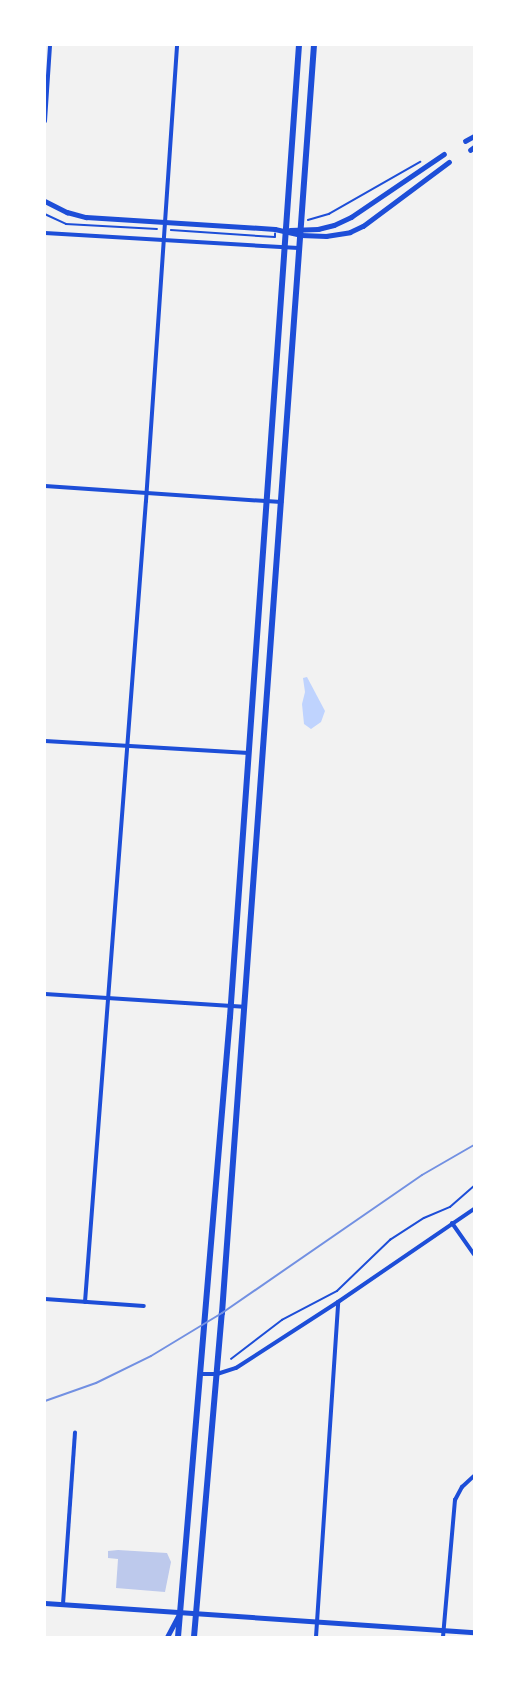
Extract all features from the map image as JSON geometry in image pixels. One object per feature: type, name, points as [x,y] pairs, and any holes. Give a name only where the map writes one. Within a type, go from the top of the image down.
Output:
[{"type":"main road","points":[[178,1637],[202,1374],[231,1006],[299,45]]},
{"type":"main road","points":[[194,1637],[217,1374],[314,45]]},
{"type":"street","points":[[45,120],[50,45]]},
{"type":"street","points":[[85,1302],[147,493],[177,45]]},
{"type":"street","points":[[465,141],[474,136]]},
{"type":"street","points":[[301,231],[318,229],[351,217],[444,154]]},
{"type":"street","points":[[45,201],[67,212],[86,217],[337,235],[363,226],[449,162]]},
{"type":"street","points":[[45,233],[300,248]]},
{"type":"street","points":[[45,486],[282,502]]},
{"type":"street","points":[[45,741],[249,753]]},
{"type":"street","points":[[45,994],[244,1007]]},
{"type":"street","points":[[202,1374],[217,1374],[236,1368],[474,1209]]},
{"type":"street","points":[[452,1223],[474,1254]]},
{"type":"street","points":[[45,1299],[144,1306]]},
{"type":"street","points":[[316,1637],[338,1302]]},
{"type":"street","points":[[63,1604],[75,1432]]},
{"type":"street","points":[[443,1637],[455,1500],[462,1487],[474,1476]]},
{"type":"street","points":[[45,1603],[474,1632]]},
{"type":"street","points":[[168,1637],[180,1612]]},
{"type":"path","points":[[311,220],[352,201],[425,159]]},
{"type":"path","points":[[45,214],[66,224],[158,230]]},
{"type":"path","points":[[171,230],[274,237]]},
{"type":"path","points":[[231,1359],[282,1320],[337,1291],[390,1240],[424,1218],[450,1207],[474,1186]]},
{"type":"water","points":[[307,677],[325,711],[321,722],[311,729],[304,724],[302,704],[305,692],[303,678]]},
{"type":"building","points":[[108,1551],[167,1553],[171,1562],[165,1592],[116,1588],[118,1559],[108,1558]]},
{"type":"railway","points":[[45,1401],[96,1383],[151,1356],[222,1313],[422,1175],[474,1145]]}]
